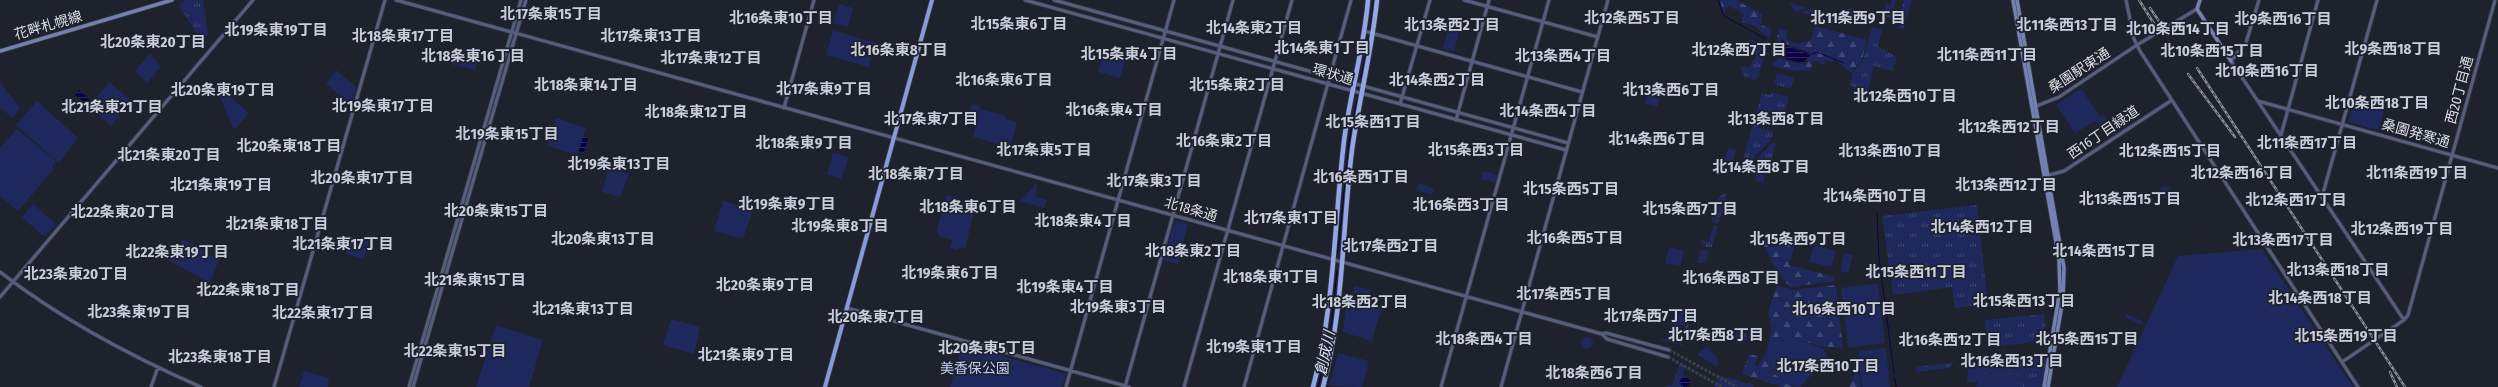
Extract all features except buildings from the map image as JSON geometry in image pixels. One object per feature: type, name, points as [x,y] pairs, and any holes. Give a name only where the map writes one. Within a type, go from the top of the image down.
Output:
[{"type":"highway","points":[[1313,387],[1324,345],[1343,148],[1354,84],[1366,32],[1368,0]]},
{"type":"highway","points":[[1323,387],[1333,348],[1352,150],[1364,86],[1377,0]]},
{"type":"main road","name":"花畔札幌線","points":[[0,51],[172,0]]},
{"type":"main road","points":[[825,387],[932,0]]},
{"type":"main road","points":[[2013,0],[2034,107]]},
{"type":"main road","points":[[2017,0],[2046,176],[2060,274],[2059,297],[2044,387]]},
{"type":"main road","points":[[2200,0],[2197,9],[2232,61]]},
{"type":"main road","points":[[2046,176],[2064,260],[2065,282],[2048,387]]},
{"type":"street","points":[[0,297],[253,0]]},
{"type":"street","points":[[274,387],[385,0]]},
{"type":"street","name":"北18条通","points":[[396,0],[1333,260]]},
{"type":"street","points":[[414,387],[521,0]]},
{"type":"street","points":[[409,387],[513,33],[526,0]]},
{"type":"street","points":[[784,108],[814,0]]},
{"type":"street","name":"環状通","points":[[1025,0],[1566,150]]},
{"type":"street","name":"環状通","points":[[1054,0],[1568,143]]},
{"type":"street","points":[[1066,387],[1174,0]]},
{"type":"street","points":[[846,308],[1127,387],[1233,0]]},
{"type":"street","points":[[1184,387],[1292,0]]},
{"type":"street","points":[[1244,387],[1352,0]]},
{"type":"street","points":[[1400,104],[1430,0]]},
{"type":"street","points":[[1464,0],[1598,37]]},
{"type":"street","points":[[1456,120],[1489,0]]},
{"type":"street","points":[[1441,387],[1549,0]]},
{"type":"street","points":[[1500,387],[1608,0]]},
{"type":"street","points":[[2126,0],[2137,45],[2358,387]]},
{"type":"street","points":[[2259,0],[2245,47],[2232,61],[2404,320],[2342,362]]},
{"type":"street","points":[[2281,135],[2318,0]]},
{"type":"street","points":[[2322,197],[2377,0]]},
{"type":"street","name":"西20丁目通","points":[[2404,320],[2408,314],[2495,0]]},
{"type":"street","name":"桑園駅東通","points":[[2034,107],[2059,97],[2137,45],[2197,9]]},
{"type":"street","points":[[1366,32],[1582,92]]},
{"type":"street","name":"西16丁目緑道","points":[[2046,176],[2070,168],[2172,100]]},
{"type":"street","name":"桑園発寒通","points":[[2258,101],[2498,168]]},
{"type":"street","points":[[1333,260],[1602,334],[1606,333],[1670,350]]},
{"type":"street","points":[[0,272],[12,282],[91,332],[158,367],[201,387]]},
{"type":"street","points":[[1602,334],[1607,339],[1668,357]]},
{"type":"street","points":[[151,387],[158,367]]},
{"type":"green space","points":[[185,0],[203,0],[208,34],[204,39],[195,31],[179,6]]},
{"type":"green space","points":[[1720,0],[1735,0],[1763,14],[1761,25],[1772,29],[1769,39],[1755,26],[1741,22],[1744,14],[1729,6],[1724,14]]},
{"type":"green space","points":[[1892,0],[1896,0],[1891,19],[1882,16],[1886,4],[1890,5]]},
{"type":"green space","points":[[1904,0],[1912,0],[1903,30],[1892,27],[1900,27],[1902,22],[1898,21]]},
{"type":"green space","points":[[1789,3],[1808,8],[1795,12]]},
{"type":"green space","points":[[839,4],[853,8],[848,27],[833,23]]},
{"type":"green space","points":[[1846,7],[1869,13],[1867,20],[1851,15]]},
{"type":"green space","points":[[1813,8],[1816,10],[1814,16],[1801,12]]},
{"type":"green space","points":[[1829,12],[1832,15],[1844,19],[1845,16],[1849,18],[1847,26],[1829,21],[1826,15]]},
{"type":"green space","points":[[1815,26],[1867,40],[1862,60],[1851,73],[1834,58],[1832,62],[1825,60],[1824,65],[1813,61],[1811,70],[1785,69],[1772,64],[1779,58],[1798,64],[1806,64],[1810,53],[1786,44],[1782,44],[1781,47],[1776,45],[1779,28],[1787,31],[1787,39],[1795,43],[1799,43],[1810,41]]},
{"type":"green space","points":[[1872,27],[1882,30],[1878,46],[1897,57],[1893,71],[1874,66],[1868,92],[1850,85],[1853,72],[1863,61]]},
{"type":"green space","points":[[1449,28],[1459,31],[1454,51],[1443,48]]},
{"type":"green space","points":[[833,30],[875,43],[869,67],[826,55]]},
{"type":"green space","points":[[1749,39],[1767,45],[1758,78],[1754,80],[1743,76],[1741,66],[1750,68],[1753,60],[1755,60],[1756,55],[1747,52]]},
{"type":"green space","points":[[1755,44],[1760,49],[1755,54],[1750,49]]},
{"type":"green space","points":[[456,46],[480,53],[475,70],[451,64]]},
{"type":"green space","points":[[150,53],[161,67],[147,83],[135,71]]},
{"type":"green space","points":[[1103,55],[1125,61],[1120,78],[1098,72]]},
{"type":"green space","points":[[336,70],[356,87],[352,105],[326,84]]},
{"type":"green space","points":[[1777,73],[1794,78],[1791,89],[1774,84]]},
{"type":"green space","points":[[109,82],[131,101],[111,126],[89,107]]},
{"type":"green space","points":[[0,83],[20,107],[13,118],[0,108]]},
{"type":"green space","points":[[1650,85],[1662,90],[1657,107],[1645,104]]},
{"type":"green space","points":[[217,86],[249,113],[234,130],[216,87]]},
{"type":"green space","points":[[2081,88],[2100,117],[2104,115],[2115,132],[2107,137],[2096,121],[2075,133],[2056,105]]},
{"type":"green space","points":[[1772,92],[1789,97],[1784,115],[1779,114],[1774,125],[1765,120],[1755,120],[1762,93],[1769,95]]},
{"type":"green space","points":[[37,101],[78,138],[59,163],[16,125]]},
{"type":"green space","points":[[2354,101],[2384,110],[2378,130],[2348,122]]},
{"type":"green space","points":[[971,104],[980,106],[975,124],[966,121]]},
{"type":"green space","points":[[980,109],[1006,116],[1006,119],[1017,122],[1010,147],[973,137]]},
{"type":"green space","points":[[556,118],[586,128],[577,155],[547,146]]},
{"type":"green space","points":[[1753,124],[1762,129],[1773,131],[1771,140],[1751,160],[1744,158]]},
{"type":"green space","points":[[17,129],[56,161],[52,167],[54,169],[18,211],[0,196],[0,148]]},
{"type":"green space","points":[[1772,143],[1776,144],[1770,164],[1756,160]]},
{"type":"green space","points":[[1728,148],[1736,150],[1731,169],[1723,167]]},
{"type":"green space","points":[[833,153],[849,157],[841,179],[827,174]]},
{"type":"green space","points":[[1753,163],[1768,166],[1763,183],[1756,181]]},
{"type":"green space","points":[[608,169],[629,174],[620,197],[602,192]]},
{"type":"green space","points":[[1483,171],[1497,175],[1495,182],[1481,179]]},
{"type":"green space","points":[[1038,182],[1035,197],[1047,200],[1044,208],[1020,201]]},
{"type":"green space","points":[[1418,183],[1434,188],[1432,195],[1416,190]]},
{"type":"green space","points":[[2165,186],[2169,188],[2171,192],[2169,196],[2165,198],[2161,196],[2159,192],[2161,188]]},
{"type":"green space","points":[[1723,194],[1727,194],[1718,224],[1711,221],[1717,199]]},
{"type":"green space","points":[[947,195],[974,203],[976,205],[965,249],[959,247],[958,250],[950,248],[952,240],[939,236],[939,232],[936,231]]},
{"type":"green space","points":[[723,201],[753,209],[743,239],[714,231]]},
{"type":"green space","points":[[33,204],[56,224],[44,237],[22,217]]},
{"type":"green space","points":[[1977,205],[1988,304],[1955,308],[1952,287],[1893,295],[1882,216]]},
{"type":"green space","points":[[1175,221],[1188,224],[1178,264],[1163,260]]},
{"type":"green space","points":[[1714,225],[1718,226],[1712,247],[1704,247],[1701,240],[1709,242]]},
{"type":"green space","points":[[1791,233],[1798,235],[1789,265],[1835,277],[1834,281],[1791,287],[1786,283],[1778,272],[1761,241],[1778,237],[1779,243],[1787,241],[1786,234]]},
{"type":"green space","points":[[351,236],[369,241],[364,259],[346,254]]},
{"type":"green space","points":[[183,239],[219,260],[210,283],[168,260]]},
{"type":"green space","points":[[1814,245],[1836,251],[1831,267],[1809,262]]},
{"type":"green space","points":[[1669,247],[1684,251],[1680,266],[1665,263]]},
{"type":"green space","points":[[2262,249],[2353,387],[2117,387],[2178,256]]},
{"type":"green space","points":[[1699,251],[1709,251],[1706,263],[1698,263],[1698,258],[1701,255]]},
{"type":"green space","points":[[1844,253],[1853,255],[1848,273],[1840,271]]},
{"type":"green space","points":[[1878,283],[1885,343],[1848,348],[1841,288]]},
{"type":"green space","points":[[1777,285],[1793,290],[1836,285],[1843,348],[1819,346],[1789,337],[1770,362],[1773,373],[1793,387],[1782,387],[1742,374],[1749,354],[1758,356],[1755,364],[1758,366],[1767,351],[1772,329],[1768,313]]},
{"type":"green space","points":[[1355,286],[1371,290],[1368,298],[1353,294]]},
{"type":"green space","points":[[1347,298],[1382,307],[1372,341],[1343,332]]},
{"type":"green space","points":[[1685,309],[1690,318],[1689,323],[1672,327],[1673,319]]},
{"type":"green space","points":[[2044,314],[2047,340],[1987,348],[1985,320]]},
{"type":"green space","points":[[2126,314],[2142,321],[2141,325],[2125,317]]},
{"type":"green space","points":[[671,319],[700,327],[694,354],[663,345]]},
{"type":"green space","points":[[1689,324],[1682,345],[1659,340],[1666,339],[1669,332],[1678,327],[1673,333],[1677,340],[1680,340],[1684,333],[1684,327]]},
{"type":"green space","points":[[496,325],[543,340],[529,387],[476,387]]},
{"type":"green space","points":[[1741,331],[1745,333],[1747,337],[1745,341],[1741,343],[1737,341],[1735,337],[1737,333]]},
{"type":"green space","points":[[1585,337],[1589,337],[1593,343],[1589,349],[1585,349],[1581,345],[1581,341]]},
{"type":"green space","points":[[1789,337],[1824,349],[1827,358],[1800,387],[1789,385],[1780,380],[1774,372],[1770,362],[1778,344]]},
{"type":"green space","name":"美香保公園","points":[[962,345],[1066,374],[1062,387],[950,387]]},
{"type":"green space","points":[[1707,347],[1717,357],[1719,364],[1716,366],[1697,354]]},
{"type":"green space","points":[[1886,348],[1890,387],[1862,387],[1858,351]]},
{"type":"green space","points":[[1338,353],[1369,361],[1362,387],[1329,386]]},
{"type":"green space","points":[[2032,355],[2046,359],[2041,387],[1980,387],[1977,379],[1976,382],[1967,382],[1968,369],[1957,366],[1960,364]]},
{"type":"green space","points":[[1953,363],[1949,368],[1917,372],[1916,367]]},
{"type":"green space","points":[[1679,365],[1685,366],[1683,376],[1679,381],[1684,387],[1667,387],[1667,385],[1672,386]]},
{"type":"green space","points":[[1858,367],[1861,387],[1849,387]]},
{"type":"green space","points":[[2000,370],[2014,376],[2023,387],[1976,387],[1979,375]]},
{"type":"green space","points":[[304,371],[329,378],[328,387],[299,387]]},
{"type":"green space","points":[[1718,375],[1754,385],[1753,387],[1715,387]]},
{"type":"shaded area","points":[[1781,38],[1786,45],[1809,55],[1813,53],[1802,63],[1780,57],[1779,52],[1783,45]]},
{"type":"shaded area","points":[[79,90],[90,100],[87,104],[75,95]]},
{"type":"shaded area","points":[[583,137],[588,138],[584,153],[579,151]]},
{"type":"shaded area","points":[[1685,377],[1690,382],[1685,387],[1680,382]]},
{"type":"waterway","name":"創成川","points":[[1370,31],[1374,0]]},
{"type":"waterway","points":[[1718,0],[1724,16],[1766,39]]},
{"type":"waterway","name":"創成川","points":[[1361,78],[1370,34]]},
{"type":"waterway","points":[[1779,44],[1784,45]]},
{"type":"waterway","points":[[1800,50],[1808,53]]},
{"type":"waterway","points":[[1812,54],[1817,52],[1844,63]]},
{"type":"waterway","name":"創成川","points":[[1338,252],[1349,142],[1357,100]]},
{"type":"waterway","points":[[1877,214],[1879,258],[1894,373]]},
{"type":"waterway","name":"創成川","points":[[1318,387],[1330,337],[1337,271]]},
{"type":"waterway","points":[[1895,378],[1896,387]]},
{"type":"tunnel","points":[[1669,350],[1737,387]]},
{"type":"tunnel","points":[[1668,357],[1722,387]]},
{"type":"railway","points":[[2139,0],[2158,30]]},
{"type":"railway","points":[[2150,8],[2163,27]]},
{"type":"railway","points":[[2197,68],[2405,387]]},
{"type":"railway","points":[[2188,74],[2235,137]]},
{"type":"railway","points":[[2390,372],[2397,387]]},
{"type":"district","name":"北17条東15丁目","points":[[551,14]]},
{"type":"district","name":"北16条東10丁目","points":[[781,18]]},
{"type":"district","name":"北12条西5丁目","points":[[1632,18]]},
{"type":"district","name":"北11条西9丁目","points":[[1858,18]]},
{"type":"district","name":"北9条西16丁目","points":[[2283,19]]},
{"type":"district","name":"北15条東6丁目","points":[[1019,24]]},
{"type":"district","name":"北13条西2丁目","points":[[1452,25]]},
{"type":"district","name":"北11条西13丁目","points":[[2067,25]]},
{"type":"district","name":"北14条東2丁目","points":[[1254,28]]},
{"type":"district","name":"北10条西14丁目","points":[[2178,29]]},
{"type":"district","name":"北19条東19丁目","points":[[276,30]]},
{"type":"district","name":"北18条東17丁目","points":[[403,36]]},
{"type":"district","name":"北17条東13丁目","points":[[651,36]]},
{"type":"district","name":"北20条東20丁目","points":[[153,42]]},
{"type":"district","name":"北14条東1丁目","points":[[1322,48]]},
{"type":"district","name":"北9条西18丁目","points":[[2393,49]]},
{"type":"district","name":"北16条東8丁目","points":[[899,50]]},
{"type":"district","name":"北12条西7丁目","points":[[1739,50]]},
{"type":"district","name":"北10条西15丁目","points":[[2212,51]]},
{"type":"district","name":"北15条東4丁目","points":[[1129,54]]},
{"type":"district","name":"北11条西11丁目","points":[[1987,55]]},
{"type":"district","name":"北18条東16丁目","points":[[473,56]]},
{"type":"district","name":"北13条西4丁目","points":[[1563,56]]},
{"type":"district","name":"北17条東12丁目","points":[[711,58]]},
{"type":"district","name":"北10条西16丁目","points":[[2267,71]]},
{"type":"district","name":"北16条東6丁目","points":[[1004,80]]},
{"type":"district","name":"北14条西2丁目","points":[[1437,80]]},
{"type":"district","name":"北18条東14丁目","points":[[586,85]]},
{"type":"district","name":"北15条東2丁目","points":[[1237,85]]},
{"type":"district","name":"北17条東9丁目","points":[[824,89]]},
{"type":"district","name":"北20条東19丁目","points":[[223,90]]},
{"type":"district","name":"北13条西6丁目","points":[[1671,90]]},
{"type":"district","name":"北12条西10丁目","points":[[1905,96]]},
{"type":"district","name":"北10条西18丁目","points":[[2377,103]]},
{"type":"district","name":"北19条東17丁目","points":[[383,106]]},
{"type":"district","name":"北21条東21丁目","points":[[112,107]]},
{"type":"district","name":"北16条東4丁目","points":[[1114,110]]},
{"type":"district","name":"北14条西4丁目","points":[[1548,111]]},
{"type":"district","name":"北18条東12丁目","points":[[696,112]]},
{"type":"district","name":"北17条東7丁目","points":[[931,119]]},
{"type":"district","name":"北13条西8丁目","points":[[1776,119]]},
{"type":"district","name":"北15条西1丁目","points":[[1373,122]]},
{"type":"district","name":"北12条西12丁目","points":[[2009,127]]},
{"type":"district","name":"北19条東15丁目","points":[[507,134]]},
{"type":"district","name":"北14条西6丁目","points":[[1657,139]]},
{"type":"district","name":"北16条東2丁目","points":[[1224,141]]},
{"type":"district","name":"北18条東9丁目","points":[[804,143]]},
{"type":"district","name":"北11条西17丁目","points":[[2307,143]]},
{"type":"district","name":"北20条東18丁目","points":[[289,146]]},
{"type":"district","name":"北17条東5丁目","points":[[1044,150]]},
{"type":"district","name":"北15条西3丁目","points":[[1476,150]]},
{"type":"district","name":"北13条西10丁目","points":[[1890,151]]},
{"type":"district","name":"北12条西15丁目","points":[[2170,151]]},
{"type":"district","name":"北21条東20丁目","points":[[169,155]]},
{"type":"district","name":"北19条東13丁目","points":[[619,164]]},
{"type":"district","name":"北14条西8丁目","points":[[1761,167]]},
{"type":"district","name":"北12条西16丁目","points":[[2242,173]]},
{"type":"district","name":"北11条西19丁目","points":[[2417,173]]},
{"type":"district","name":"北18条東7丁目","points":[[916,174]]},
{"type":"district","name":"北16条西1丁目","points":[[1361,177]]},
{"type":"district","name":"北20条東17丁目","points":[[362,178]]},
{"type":"district","name":"北17条東3丁目","points":[[1154,181]]},
{"type":"district","name":"北21条東19丁目","points":[[221,185]]},
{"type":"district","name":"北13条西12丁目","points":[[2006,185]]},
{"type":"district","name":"北15条西5丁目","points":[[1571,189]]},
{"type":"district","name":"北14条西10丁目","points":[[1875,196]]},
{"type":"district","name":"北13条西15丁目","points":[[2130,199]]},
{"type":"district","name":"北12条西17丁目","points":[[2296,200]]},
{"type":"district","name":"北19条東9丁目","points":[[787,204]]},
{"type":"district","name":"北16条西3丁目","points":[[1461,205]]},
{"type":"district","name":"北18条東6丁目","points":[[968,207]]},
{"type":"district","name":"北15条西7丁目","points":[[1690,209]]},
{"type":"district","name":"北20条東15丁目","points":[[496,211]]},
{"type":"district","name":"北22条東20丁目","points":[[123,212]]},
{"type":"district","name":"北17条東1丁目","points":[[1291,218]]},
{"type":"district","name":"北18条東4丁目","points":[[1083,221]]},
{"type":"district","name":"北21条東18丁目","points":[[277,224]]},
{"type":"district","name":"北19条東8丁目","points":[[840,226]]},
{"type":"district","name":"北14条西12丁目","points":[[1982,227]]},
{"type":"district","name":"北12条西19丁目","points":[[2402,229]]},
{"type":"district","name":"北16条西5丁目","points":[[1575,238]]},
{"type":"district","name":"北20条東13丁目","points":[[603,239]]},
{"type":"district","name":"北15条西9丁目","points":[[1798,239]]},
{"type":"district","name":"北13条西17丁目","points":[[2283,240]]},
{"type":"district","name":"北21条東17丁目","points":[[343,244]]},
{"type":"district","name":"北17条西2丁目","points":[[1391,246]]},
{"type":"district","name":"北18条東2丁目","points":[[1193,251]]},
{"type":"district","name":"北14条西15丁目","points":[[2104,251]]},
{"type":"district","name":"北22条東19丁目","points":[[177,252]]},
{"type":"district","name":"北13条西18丁目","points":[[2338,270]]},
{"type":"district","name":"北15条西11丁目","points":[[1916,272]]},
{"type":"district","name":"北19条東6丁目","points":[[950,273]]},
{"type":"district","name":"北23条東20丁目","points":[[76,274]]},
{"type":"district","name":"北18条東1丁目","points":[[1271,277]]},
{"type":"district","name":"北16条西8丁目","points":[[1731,278]]},
{"type":"district","name":"北21条東15丁目","points":[[475,280]]},
{"type":"district","name":"北20条東9丁目","points":[[765,285]]},
{"type":"district","name":"北19条東4丁目","points":[[1065,287]]},
{"type":"district","name":"北22条東18丁目","points":[[248,290]]},
{"type":"district","name":"北17条西5丁目","points":[[1564,294]]},
{"type":"district","name":"北14条西18丁目","points":[[2320,298]]},
{"type":"district","name":"北15条西13丁目","points":[[2024,301]]},
{"type":"district","name":"北18条西2丁目","points":[[1360,302]]},
{"type":"district","name":"北19条東3丁目","points":[[1118,307]]},
{"type":"district","name":"北21条東13丁目","points":[[583,309]]},
{"type":"district","name":"北16条西10丁目","points":[[1844,309]]},
{"type":"district","name":"北23条東19丁目","points":[[139,312]]},
{"type":"district","name":"北22条東17丁目","points":[[323,313]]},
{"type":"district","name":"北17条西7丁目","points":[[1651,316]]},
{"type":"district","name":"北20条東7丁目","points":[[876,317]]},
{"type":"district","name":"北17条西8丁目","points":[[1716,335]]},
{"type":"district","name":"北15条西19丁目","points":[[2346,336]]},
{"type":"district","name":"北18条西4丁目","points":[[1484,339]]},
{"type":"district","name":"北15条西15丁目","points":[[2087,339]]},
{"type":"district","name":"北16条西12丁目","points":[[1950,340]]},
{"type":"district","name":"北19条東1丁目","points":[[1254,347]]},
{"type":"district","name":"北20条東5丁目","points":[[987,348]]},
{"type":"district","name":"北22条東15丁目","points":[[455,351]]},
{"type":"district","name":"北21条東9丁目","points":[[746,355]]},
{"type":"district","name":"北23条東18丁目","points":[[220,357]]},
{"type":"district","name":"北16条西13丁目","points":[[2012,361]]},
{"type":"district","name":"北17条西10丁目","points":[[1828,366]]},
{"type":"district","name":"北18条西6丁目","points":[[1594,373]]}]
